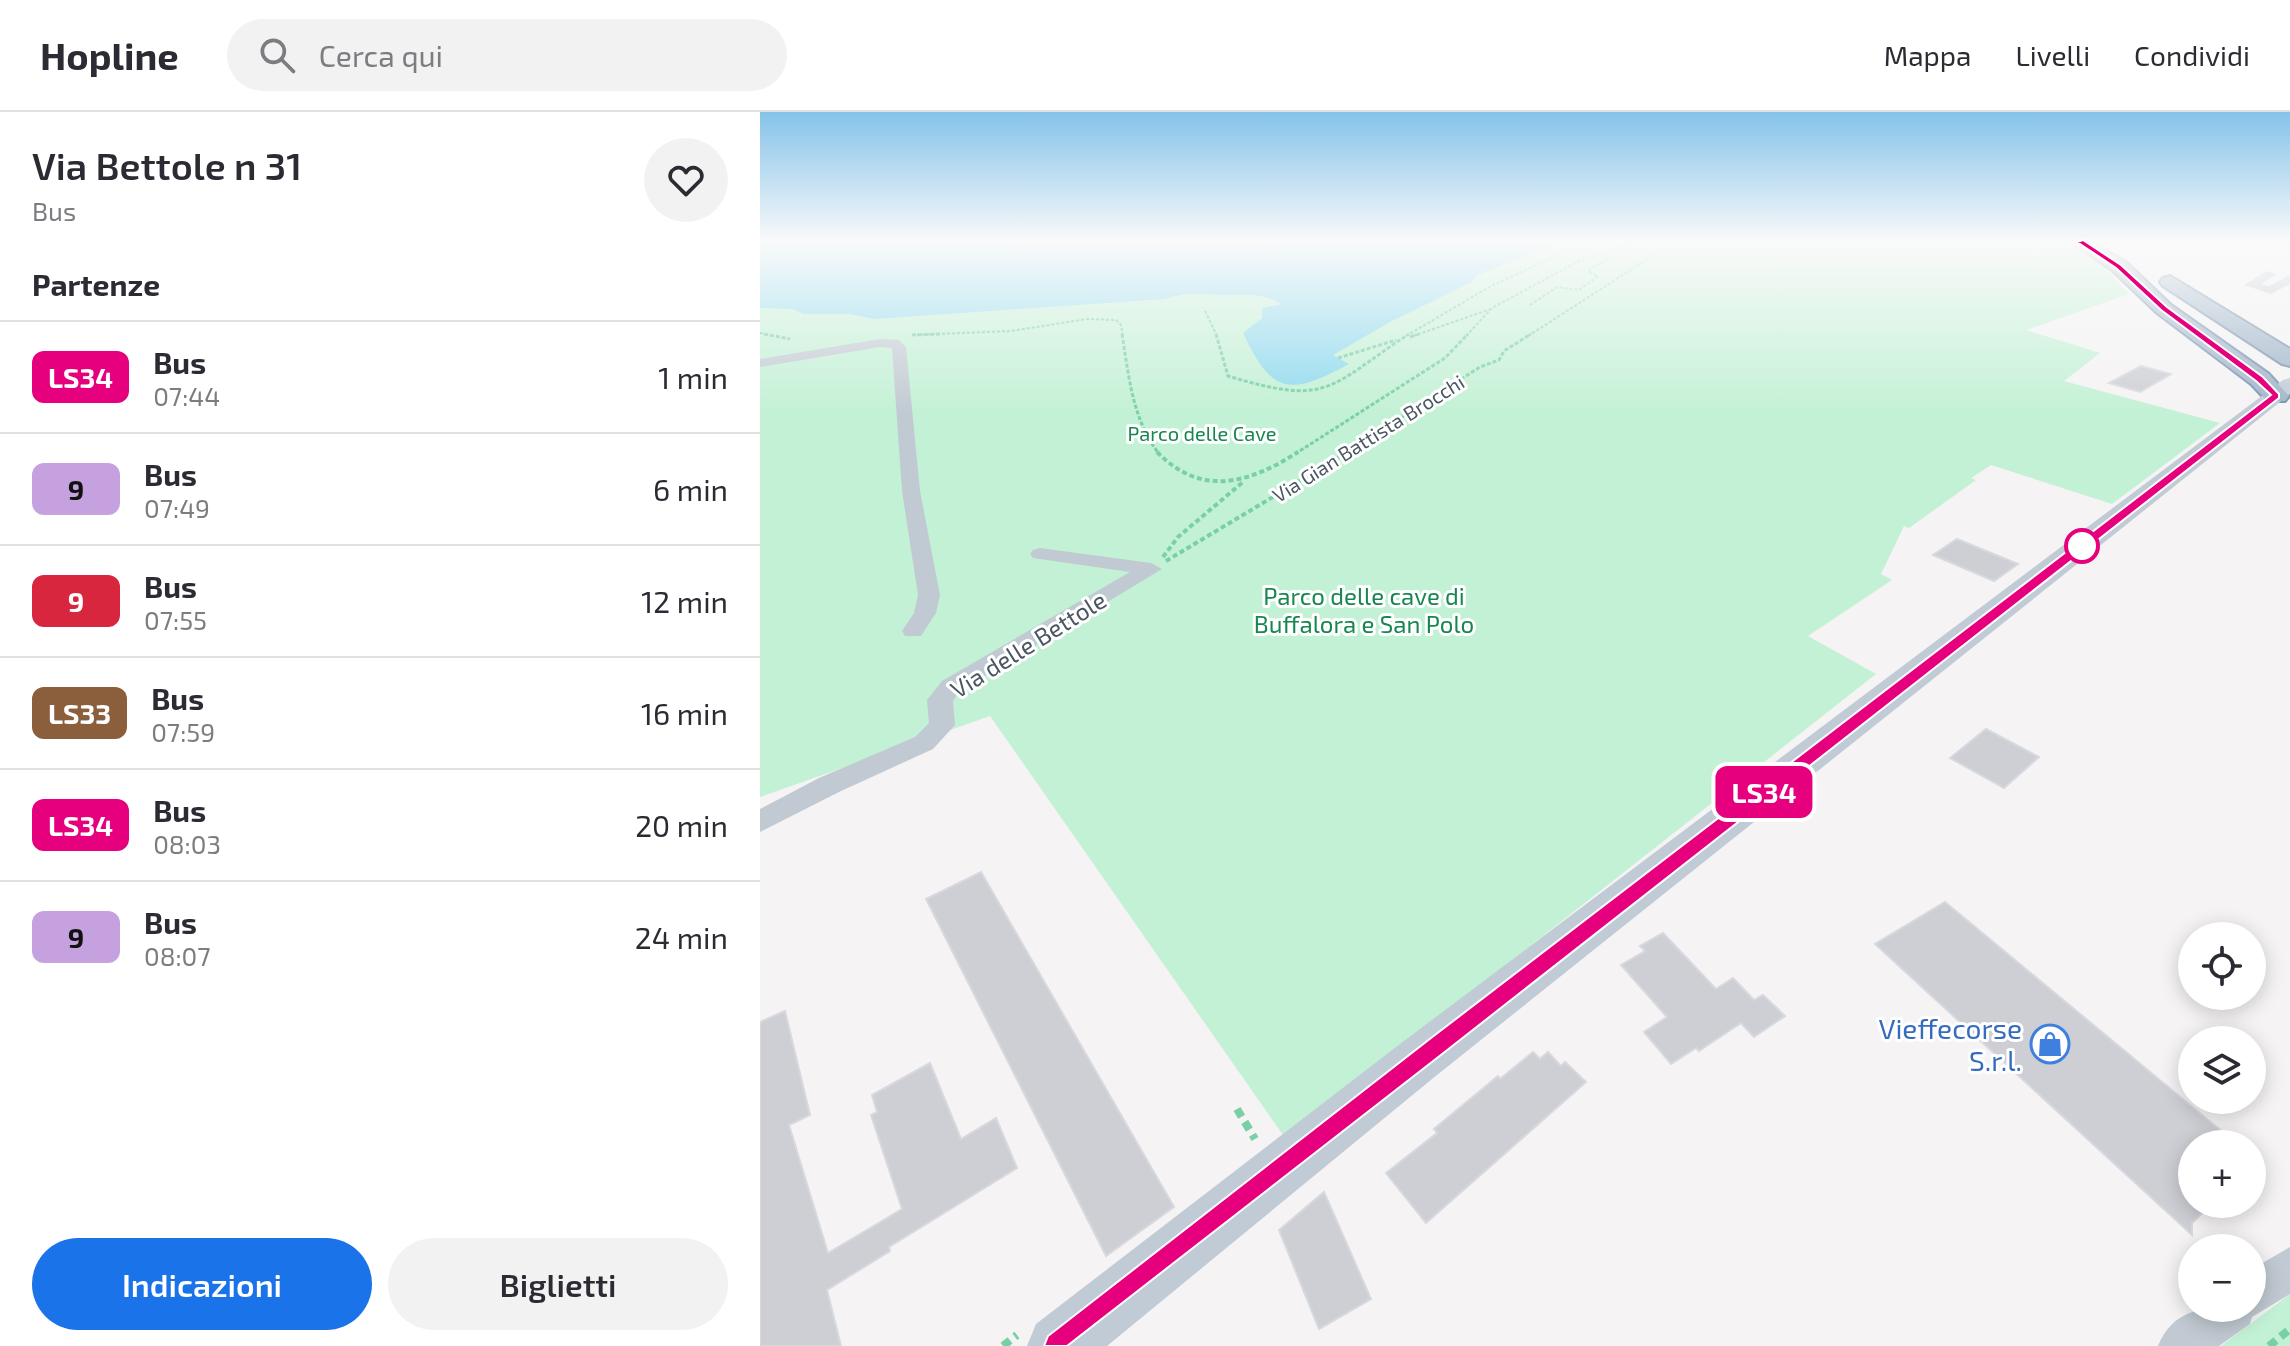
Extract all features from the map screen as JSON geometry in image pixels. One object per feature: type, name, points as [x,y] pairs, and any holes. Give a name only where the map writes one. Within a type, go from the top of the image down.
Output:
[{"type":"highway","points":[[2154,300],[2260,379],[2281,369]]},
{"type":"highway","points":[[2177,300],[2281,369]]},
{"type":"highway","points":[[2184,300],[2281,369]]},
{"type":"main road","points":[[1058,1346],[2281,369]]},
{"type":"street","points":[[760,363],[880,343],[894,343],[899,347],[911,491],[929,595],[925,613],[913,631]]},
{"type":"street","points":[[1040,554],[1151,569]]},
{"type":"street","name":"Via delle Bettole","points":[[760,822],[829,785],[924,743],[942,725],[940,700],[951,686],[1151,569]]},
{"type":"street","points":[[2266,1285],[2290,1268]]},
{"type":"street","points":[[2181,1346],[2214,1322]]},
{"type":"path","points":[[1205,311],[1216,326],[1219,353],[1228,376],[1265,388],[1322,392],[1466,300]]},
{"type":"path","points":[[1338,358],[1492,308],[1508,300]]},
{"type":"path","points":[[1530,305],[1538,300]]},
{"type":"path","name":"Via Gian Battista Brocchi","points":[[1151,569],[1293,487],[1480,367],[1499,360],[1504,351],[1584,300]]},
{"type":"path","points":[[1151,569],[1178,537],[1245,481],[1272,469],[1445,358],[1492,308]]},
{"type":"path","points":[[905,335],[1011,331],[1087,319],[1116,320],[1121,325],[1137,418],[1165,461],[1178,472],[1192,477],[1210,481],[1245,481]]},
{"type":"path","points":[[760,333],[792,339]]},
{"type":"path","points":[[1237,1109],[1262,1151]]},
{"type":"path","points":[[2269,1346],[2290,1329]]},
{"type":"green space","name":"Parco delle cave di Buffalora e San Polo","points":[[760,300],[2113,300],[2026,330],[2100,353],[2064,381],[2220,423],[2112,504],[1991,465],[1971,478],[1976,480],[1909,528],[1904,526],[1881,574],[1892,580],[1808,636],[1876,674],[1403,1046],[1283,1135],[990,716],[760,797]]},
{"type":"green space","points":[[2290,1294],[2290,1346],[2221,1346],[2253,1322],[2266,1322],[2266,1312]]},
{"type":"water","points":[[760,300],[1156,300],[875,319],[849,314],[804,314],[792,309],[760,308]]},
{"type":"water","points":[[1272,300],[1436,300],[1333,355],[1349,364],[1297,385],[1285,384],[1274,378],[1253,353],[1243,333],[1262,318],[1262,308],[1282,304]]},
{"type":"building","points":[[2141,366],[2171,374],[2140,392],[2109,383]]},
{"type":"building","points":[[1957,539],[2018,564],[1994,581],[1933,555]]},
{"type":"building","points":[[1986,729],[2039,757],[2004,788],[1950,758]]},
{"type":"building","points":[[981,872],[1174,1207],[1106,1256],[926,899]]},
{"type":"building","name":"Vieffecorse S.r.l.","points":[[1945,902],[2178,1095],[2178,1114],[2201,1114],[2220,1130],[2178,1130],[2178,1218],[2197,1218],[2192,1223],[2192,1234],[2191,1234],[1875,944]]},
{"type":"building","points":[[1663,933],[1716,989],[1733,978],[1754,1000],[1763,995],[1785,1016],[1754,1037],[1741,1023],[1699,1051],[1696,1048],[1671,1064],[1644,1032],[1667,1017],[1621,965],[1645,951],[1640,946]]},
{"type":"building","points":[[785,1011],[810,1115],[789,1125],[828,1253],[902,1209],[871,1115],[877,1112],[872,1095],[930,1063],[961,1139],[996,1118],[1017,1168],[889,1247],[890,1251],[827,1290],[841,1346],[760,1346],[760,1022]]},
{"type":"building","points":[[1533,1052],[1540,1059],[1548,1052],[1561,1066],[1565,1062],[1586,1082],[1426,1223],[1386,1173],[1437,1133],[1434,1129],[1498,1076],[1500,1079]]},
{"type":"building","points":[[1324,1192],[1371,1299],[1319,1329],[1279,1230]]},
{"type":"bus line","name":"LS34","points":[[1058,1346],[1439,1044],[2276,396],[2260,379],[2153,300]]},
{"type":"place","name":"Vieffecorse S.r.l.","points":[[2050,1044]]},
{"type":"park label","name":"Parco delle Cave","points":[[1202,433]]}]
